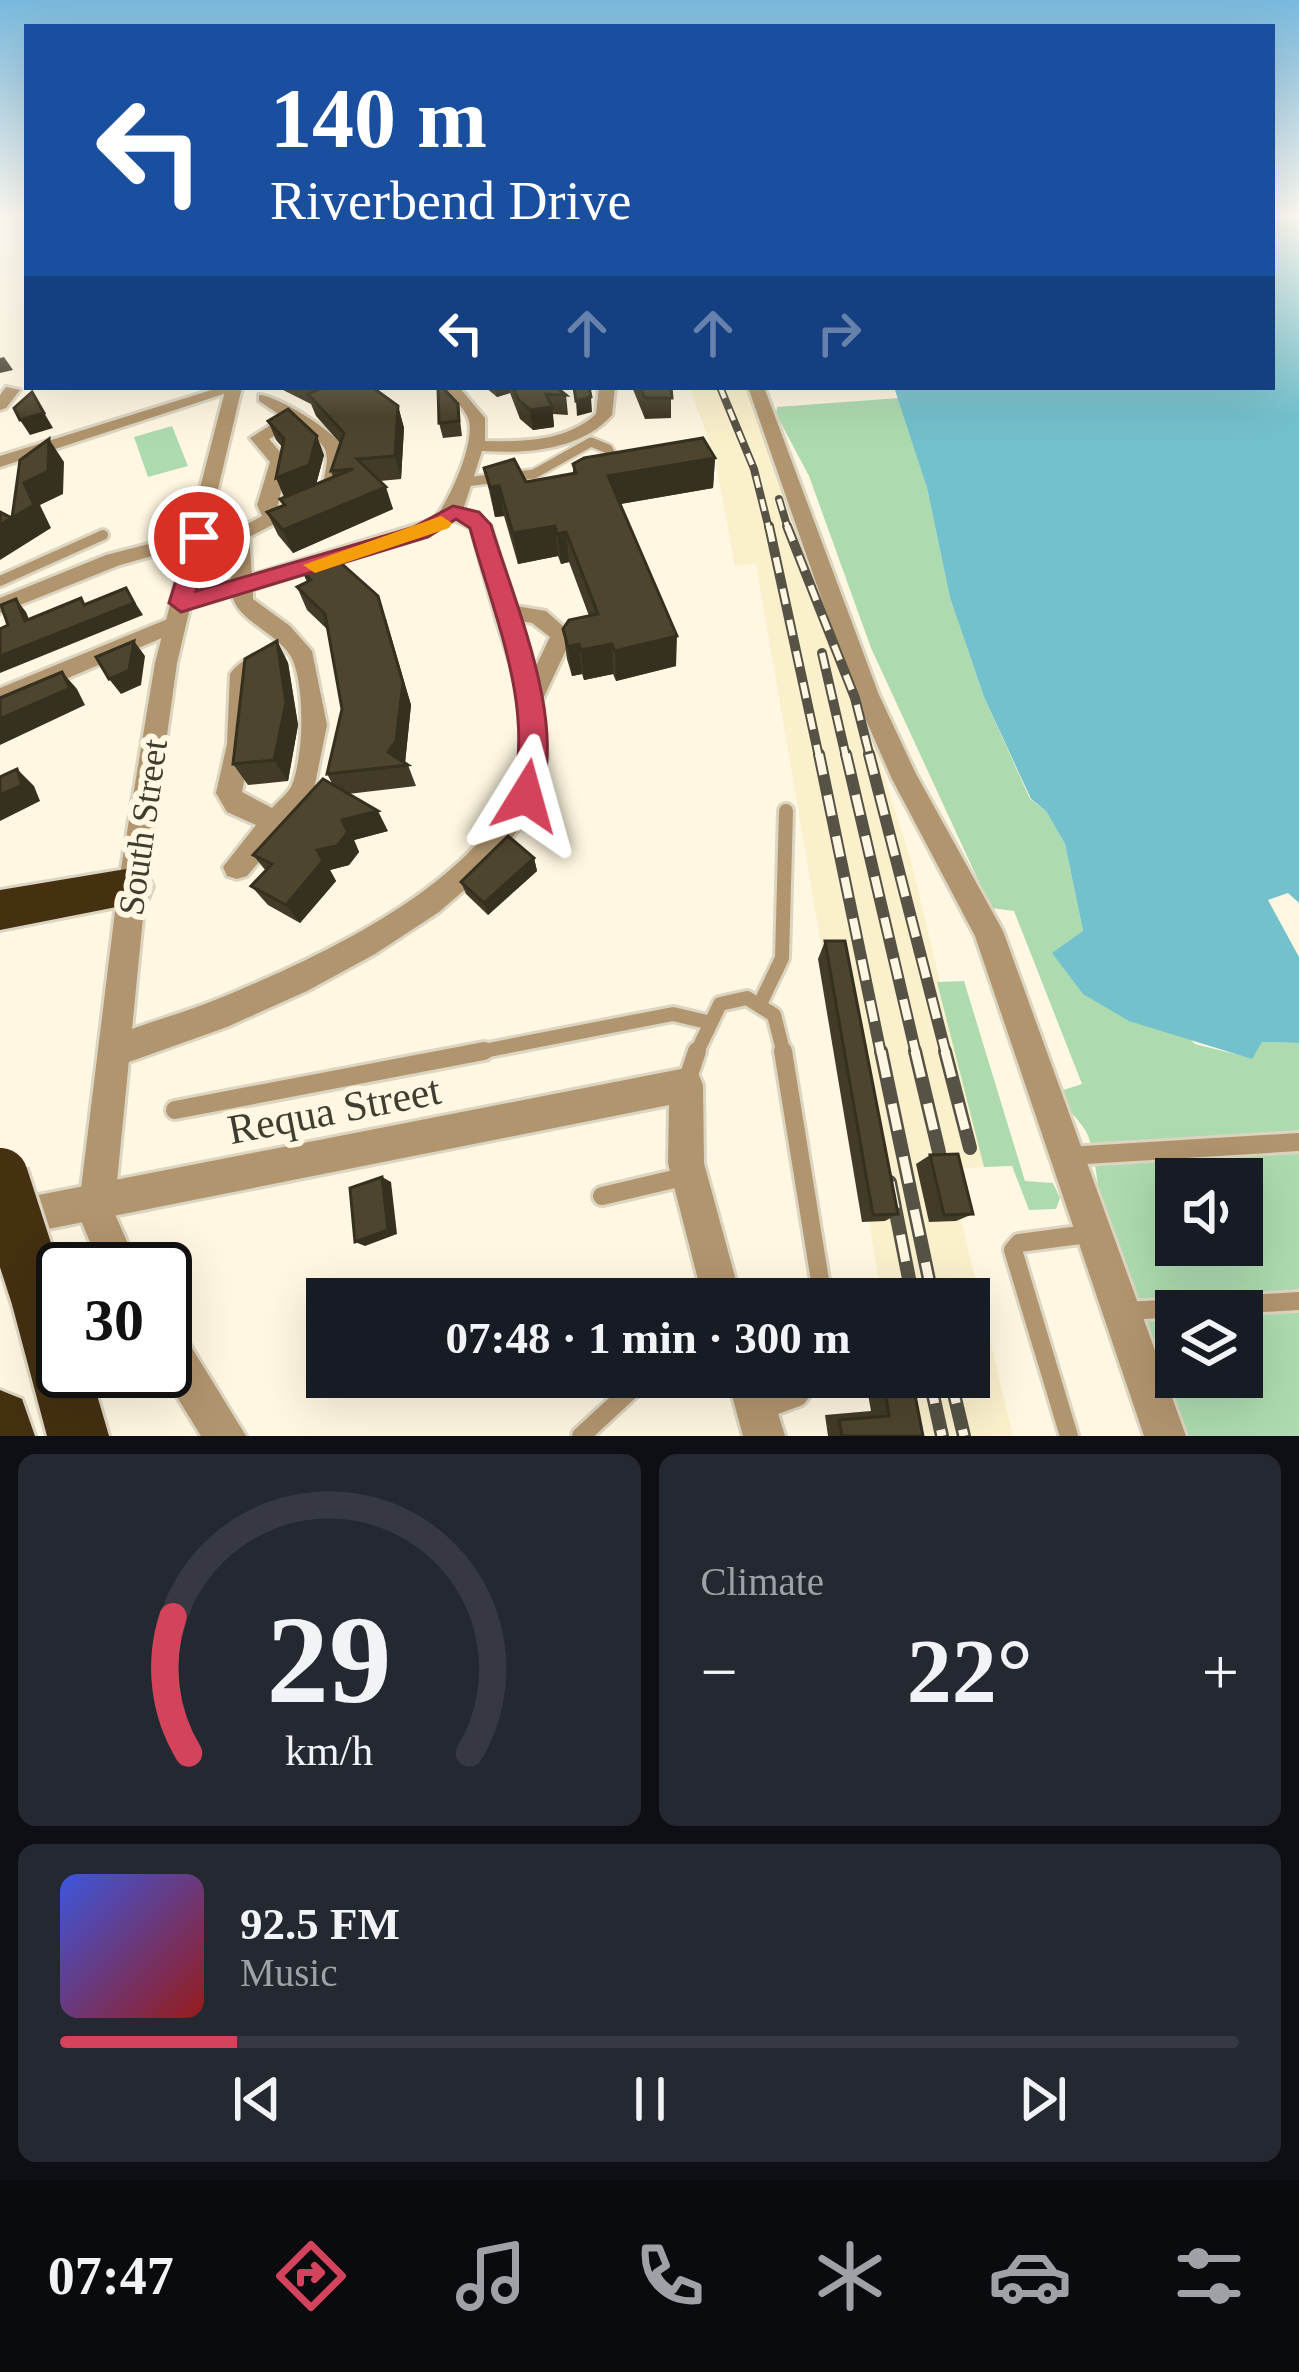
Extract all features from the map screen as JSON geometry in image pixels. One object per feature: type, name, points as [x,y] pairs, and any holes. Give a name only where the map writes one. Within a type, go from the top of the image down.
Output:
[{"type":"highway","points":[[0,910],[132,887]]},
{"type":"highway","points":[[0,1176],[78,1436]]},
{"type":"highway","points":[[0,1421],[4,1436]]},
{"type":"street","points":[[0,405],[12,390]]},
{"type":"street","points":[[0,462],[225,390]]},
{"type":"street","name":"South Street","points":[[106,1242],[96,1202],[132,887],[178,614],[233,390]]},
{"type":"street","points":[[0,698],[238,589],[420,532],[453,512],[476,445],[477,418],[454,390]]},
{"type":"street","points":[[476,445],[531,444],[596,424],[604,415],[607,390]]},
{"type":"street","points":[[757,390],[867,695],[905,779],[988,931],[1165,1436]]},
{"type":"street","points":[[236,868],[303,791],[314,740],[307,668],[297,647],[246,607],[238,589],[239,535],[322,496],[332,485],[337,448],[265,398]]},
{"type":"street","points":[[272,517],[266,505],[279,461],[259,438],[297,416]]},
{"type":"street","points":[[115,1052],[187,1028],[339,959],[453,882],[482,856],[526,796],[536,761],[530,702],[480,525],[453,512]]},
{"type":"street","points":[[0,606],[113,560],[199,537]]},
{"type":"street","points":[[504,612],[538,616],[562,635],[530,702]]},
{"type":"street","points":[[278,823],[236,804],[229,794],[239,744],[237,686],[249,666],[297,647]]},
{"type":"street","points":[[686,1085],[688,1176],[716,1278]]},
{"type":"street","name":"Requa Street","points":[[0,1220],[686,1085]]},
{"type":"street","points":[[192,1384],[225,1436]]},
{"type":"lane","points":[[465,482],[534,474],[591,442],[608,449],[618,468]]},
{"type":"lane","points":[[0,581],[103,535]]},
{"type":"lane","points":[[761,1002],[781,968],[786,811]]},
{"type":"lane","points":[[686,1085],[707,1022],[727,1000],[761,1002],[779,1024],[820,1278]]},
{"type":"lane","points":[[175,1110],[673,1014],[707,1022]]},
{"type":"lane","points":[[1066,1156],[1299,1142]]},
{"type":"lane","points":[[602,1196],[688,1176]]},
{"type":"lane","points":[[1069,1436],[1013,1250],[1019,1243],[1094,1234]]},
{"type":"lane","points":[[1121,1312],[1299,1301]]},
{"type":"lane","points":[[580,1436],[622,1398]]},
{"type":"lane","points":[[757,1408],[791,1398]]},
{"type":"shaded area","points":[[691,390],[746,390],[859,696],[912,864],[984,1167],[949,1169],[975,1278],[878,1278],[756,564],[735,566],[715,459]]},
{"type":"shaded area","points":[[990,1340],[1013,1436],[906,1436],[900,1398],[990,1398]]},
{"type":"green space","points":[[899,398],[927,488],[950,598],[984,697],[1030,799],[1046,811],[1065,844],[1083,931],[1195,1044],[1251,1058],[1262,1042],[1299,1043],[1299,1436],[1173,1436],[1162,1398],[1263,1398],[1263,1290],[1155,1290],[1155,1371],[1125,1263],[1104,1219],[1089,1138],[1057,1092],[1082,1084],[1014,911],[991,908],[871,648],[809,476],[776,414],[777,407]]},
{"type":"green space","points":[[172,426],[188,466],[148,477],[134,437]]},
{"type":"green space","points":[[964,981],[1025,1181],[1053,1183],[1060,1198],[1056,1209],[1029,1210],[1012,1166],[984,1167],[937,982]]},
{"type":"water","points":[[1275,282],[1299,282],[1299,903],[1288,893],[1268,900],[1299,957],[1299,1043],[1262,1042],[1252,1059],[1129,1021],[1083,994],[1052,953],[1083,931],[1065,844],[1046,811],[1031,799],[984,697],[950,598],[927,488],[895,390],[1275,390]]},
{"type":"building","points":[[376,390],[398,406],[395,456],[357,459],[386,487],[283,530],[267,512],[285,505],[280,499],[353,469],[331,471],[344,433],[308,394]]},
{"type":"building","points":[[438,390],[445,390],[458,404],[459,421],[439,423]]},
{"type":"building","points":[[514,390],[560,390],[566,395],[546,394],[552,407],[530,410]]},
{"type":"building","points":[[574,390],[590,390],[591,397],[576,401]]},
{"type":"building","points":[[641,390],[671,390],[672,398],[645,398]]},
{"type":"building","points":[[32,392],[44,413],[20,420],[14,408]]},
{"type":"building","points":[[288,409],[317,436],[309,465],[276,478],[284,439],[268,421]]},
{"type":"building","points":[[703,438],[715,458],[608,476],[677,636],[615,651],[612,644],[581,650],[579,644],[568,647],[563,629],[569,620],[598,614],[566,532],[557,534],[555,526],[513,533],[499,486],[490,487],[484,468],[514,459],[526,482],[576,473],[573,464],[584,458]]},
{"type":"building","points":[[49,439],[48,471],[24,483],[34,505],[12,518],[20,460]]},
{"type":"building","points":[[332,555],[378,596],[403,683],[396,741],[388,752],[408,765],[327,774],[342,709],[325,614],[297,587],[311,580],[302,571]]},
{"type":"building","points":[[126,588],[134,603],[0,656],[0,629],[8,625],[1,605],[16,599],[25,621],[81,598],[84,605]]},
{"type":"building","points":[[134,641],[129,670],[109,679],[96,657]]},
{"type":"building","points":[[277,641],[286,703],[274,760],[233,764],[245,659]]},
{"type":"building","points":[[62,672],[70,688],[0,719],[0,698]]},
{"type":"building","points":[[17,769],[22,785],[0,795],[0,777]]},
{"type":"building","points":[[323,779],[378,811],[342,820],[348,832],[337,846],[317,850],[323,861],[286,905],[251,886],[272,864],[253,855]]},
{"type":"building","points":[[508,836],[534,858],[484,903],[461,882]]},
{"type":"building","points":[[825,941],[845,941],[898,1214],[873,1215]]},
{"type":"building","points":[[958,1154],[973,1214],[944,1215],[930,1155]]},
{"type":"building","points":[[382,1177],[388,1230],[355,1242],[350,1188]]},
{"type":"building","points":[[886,1398],[916,1398],[923,1436],[842,1436],[839,1420],[889,1416]]},
{"type":"railway","points":[[721,390],[754,469],[769,529]]},
{"type":"railway","points":[[779,499],[787,527]]},
{"type":"railway","points":[[769,526],[819,757]]},
{"type":"railway","points":[[787,527],[855,698],[870,757]]},
{"type":"railway","points":[[822,653],[846,757]]},
{"type":"railway","points":[[819,754],[881,1054]]},
{"type":"railway","points":[[846,754],[916,1054]]},
{"type":"railway","points":[[869,754],[946,1054]]},
{"type":"railway","points":[[881,1051],[929,1278]]},
{"type":"railway","points":[[915,1051],[939,1152]]},
{"type":"railway","points":[[945,1051],[970,1148]]},
{"type":"railway","points":[[890,1182],[909,1278]]},
{"type":"railway","points":[[934,1398],[942,1436]]},
{"type":"railway","points":[[955,1398],[964,1436]]},
{"type":"slow traffic","points":[[315,565],[441,523]]},
{"type":"route","points":[[199,537],[181,603],[420,532],[453,512],[471,517],[480,525],[530,702],[536,761],[526,796]]}]
